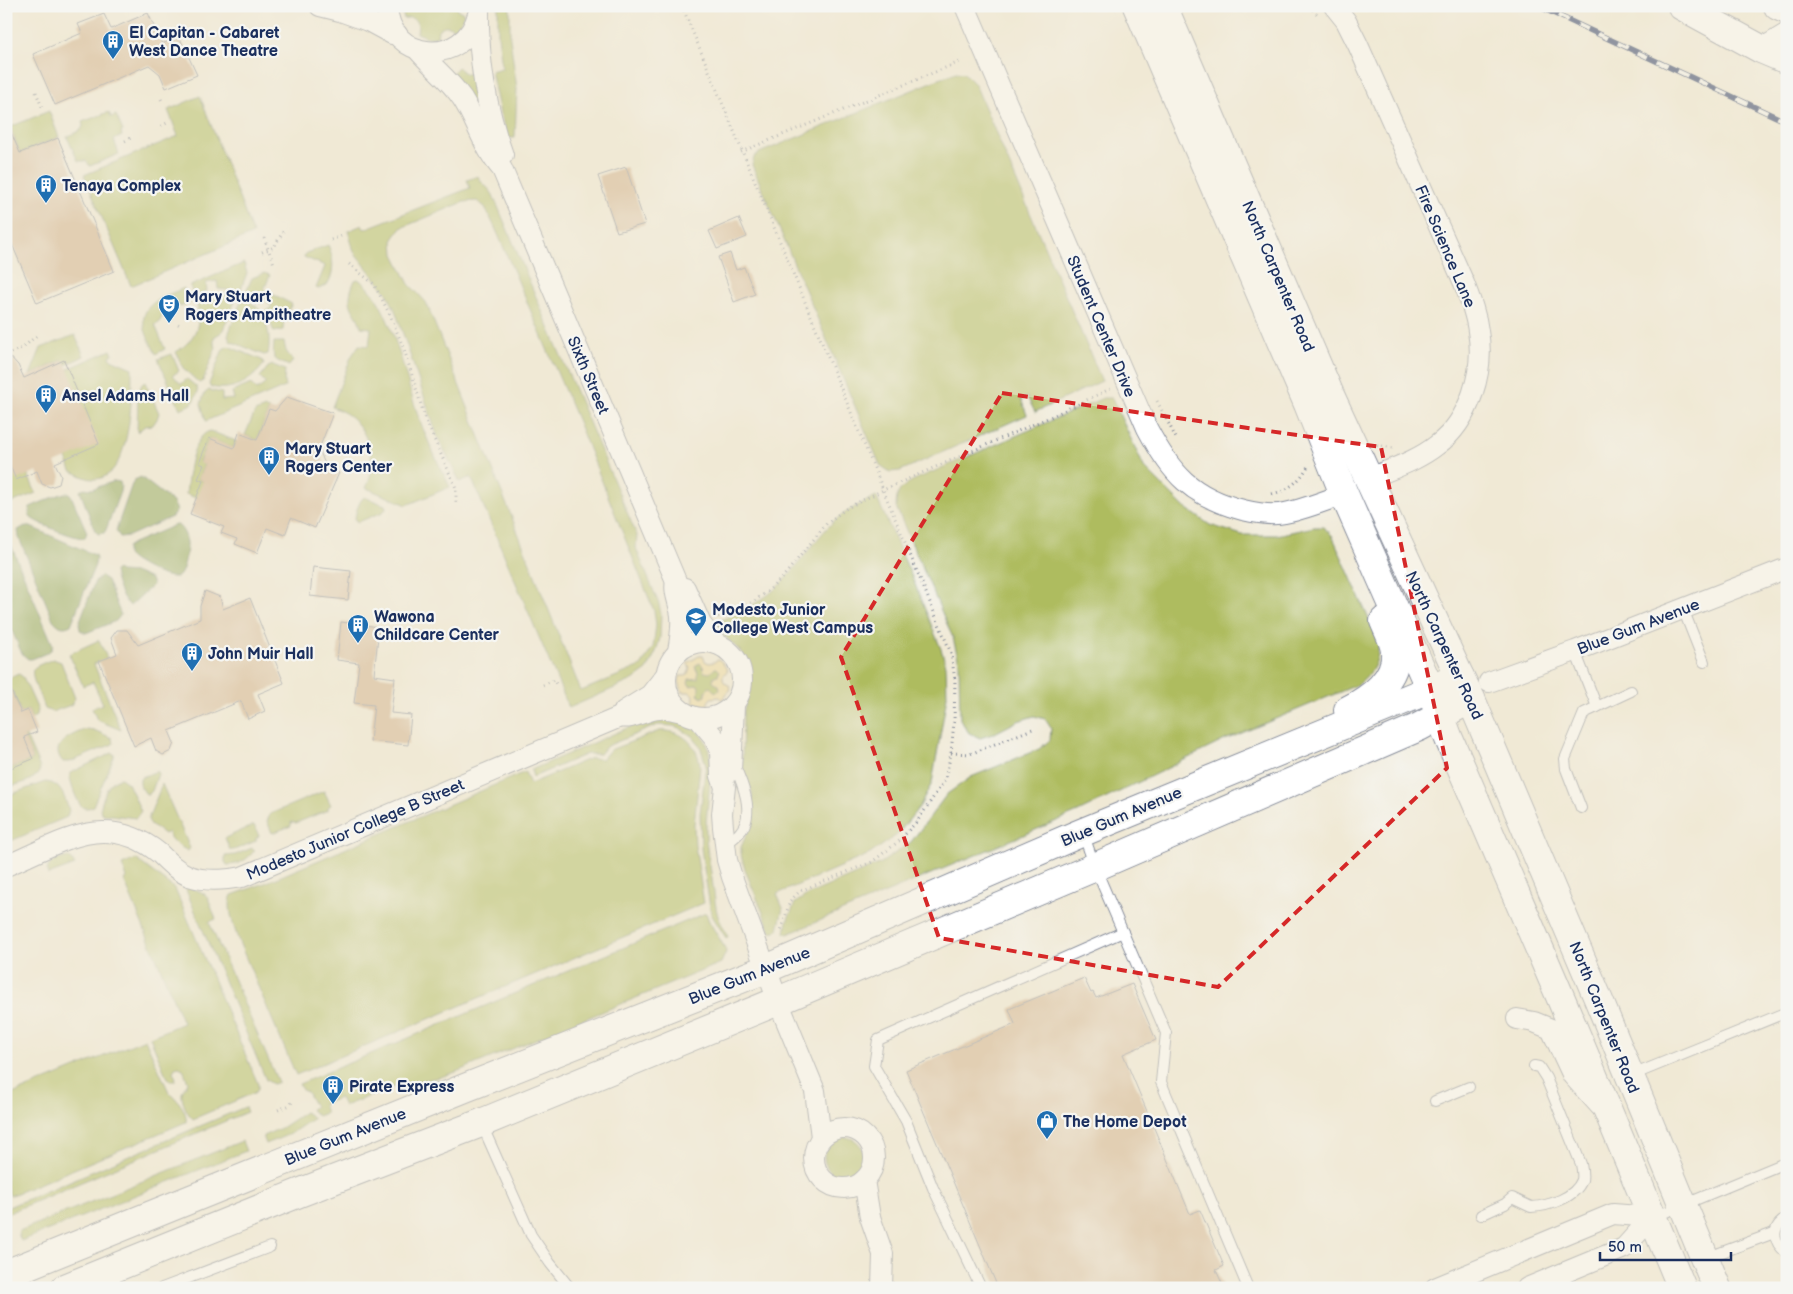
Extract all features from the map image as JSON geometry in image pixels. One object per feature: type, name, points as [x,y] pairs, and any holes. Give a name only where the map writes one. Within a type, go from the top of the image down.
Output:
[{"type":"main road","name":"North Carpenter Road","points":[[1137,6],[1308,404],[1344,494],[1430,689],[1440,717],[1562,1001],[1682,1288]]},
{"type":"main road","name":"North Carpenter Road","points":[[1163,6],[1330,396],[1368,479],[1473,686],[1629,1076],[1717,1288]]},
{"type":"main road","points":[[1682,6],[1761,49],[1787,60]]},
{"type":"main road","points":[[1778,6],[1787,10]]},
{"type":"main road","points":[[1227,772],[1361,703],[1374,694],[1391,672],[1395,659],[1392,641],[1349,535],[1344,494]]},
{"type":"main road","name":"Blue Gum Avenue","points":[[6,1274],[456,1091],[766,969],[1227,772],[1430,689],[1473,686]]},
{"type":"main road","name":"Blue Gum Avenue","points":[[68,1287],[299,1193],[481,1123],[778,1001],[1095,867],[1440,717],[1473,686]]},
{"type":"street","points":[[320,6],[359,17],[392,34],[396,34]]},
{"type":"street","points":[[387,6],[391,24],[396,34]]},
{"type":"street","name":"Student Center Drive","points":[[964,6],[1147,428],[1164,459],[1184,482],[1199,492],[1226,505],[1256,513],[1284,514],[1344,494]]},
{"type":"street","points":[[417,49],[431,52],[445,50],[458,45],[476,23],[479,8]]},
{"type":"street","name":"Sixth Street","points":[[479,8],[482,69],[488,105],[503,155],[502,169]]},
{"type":"street","name":"Fire Science Lane","points":[[1328,12],[1346,21],[1358,45],[1464,283],[1479,332],[1480,360],[1475,384],[1464,412],[1450,434],[1437,446],[1418,457],[1368,479]]},
{"type":"street","points":[[1761,49],[1787,33]]},
{"type":"street","name":"Sixth Street","points":[[396,34],[417,49],[460,95],[493,159],[502,169],[676,581],[674,589],[680,609],[682,625],[678,652]]},
{"type":"street","name":"Blue Gum Avenue","points":[[1473,686],[1575,651],[1787,568]]},
{"type":"street","name":"Sixth Street","points":[[676,581],[683,585],[701,624],[717,644]]},
{"type":"street","points":[[725,786],[730,779],[734,705],[741,690],[742,671],[726,648],[717,644],[695,642],[678,652],[671,659],[666,676],[668,695],[674,704],[690,715],[717,743],[722,760],[721,776],[725,786],[722,814],[725,844],[732,878],[778,1001],[815,1091],[821,1137]]},
{"type":"street","name":"Modesto Junior College B Street","points":[[620,717],[624,710],[650,695],[666,676]]},
{"type":"street","points":[[690,715],[717,716],[734,705]]},
{"type":"street","name":"Modesto Junior College B Street","points":[[6,866],[76,837],[103,832],[122,834],[140,840],[177,870],[190,876],[220,880],[242,877],[620,717],[628,719],[666,708],[690,715]]},
{"type":"street","points":[[1517,1019],[1534,1022],[1551,1029],[1573,1076],[1609,1116]]},
{"type":"street","points":[[815,1091],[844,1127]]},
{"type":"street","points":[[844,1127],[858,1130],[865,1136],[871,1144],[874,1153],[874,1163],[870,1172],[855,1184],[831,1185],[819,1176],[814,1166],[815,1146],[829,1130],[844,1127]]},
{"type":"street","points":[[855,1184],[870,1217],[883,1254],[882,1288]]},
{"type":"street","points":[[1435,1288],[1613,1214],[1652,1217]]},
{"type":"street","points":[[1527,1288],[1624,1248],[1652,1217]]},
{"type":"lane","points":[[1683,609],[1704,662]]},
{"type":"lane","points":[[1575,651],[1597,707]]},
{"type":"lane","points":[[1581,808],[1566,769],[1565,760],[1584,713],[1631,691]]},
{"type":"lane","points":[[725,844],[740,833],[743,828],[746,808],[746,794],[732,760]]},
{"type":"lane","points":[[1083,833],[1095,867],[1166,1033],[1161,1082],[1248,1288]]},
{"type":"lane","points":[[981,1288],[932,1188],[906,1121],[874,1066],[878,1040],[1123,932]]},
{"type":"lane","points":[[1629,1076],[1787,1012]]},
{"type":"lane","points":[[1481,1215],[1505,1204],[1512,1198],[1526,1206],[1536,1207],[1566,1198],[1577,1189],[1583,1178],[1581,1164],[1546,1078],[1539,1067],[1534,1066]]},
{"type":"lane","points":[[1436,1101],[1469,1087]]},
{"type":"lane","points":[[481,1123],[499,1165],[506,1175],[531,1235],[570,1288]]},
{"type":"lane","points":[[1652,1217],[1787,1162]]},
{"type":"lane","points":[[1787,1218],[1778,1224],[1774,1233],[1777,1243],[1787,1253]]},
{"type":"lane","points":[[1705,1258],[1774,1233]]},
{"type":"lane","points":[[162,1288],[270,1247]]},
{"type":"path","points":[[682,6],[741,152],[951,653],[955,680],[951,752],[946,780],[918,820],[899,841],[872,862],[800,891],[790,901],[781,931]]},
{"type":"path","points":[[1309,6],[1328,12]]},
{"type":"path","points":[[741,152],[962,61]]},
{"type":"path","points":[[36,92],[43,110]]},
{"type":"path","points":[[161,126],[167,123]]},
{"type":"path","points":[[124,140],[131,138]]},
{"type":"path","points":[[262,252],[274,247],[284,230]]},
{"type":"path","points":[[331,240],[341,236]]},
{"type":"path","points":[[264,238],[274,264]]},
{"type":"path","points":[[349,264],[374,284],[390,315],[404,349],[426,421],[456,488],[456,504]]},
{"type":"path","points":[[6,355],[24,347],[38,334]]},
{"type":"path","points":[[716,618],[763,596],[783,577],[834,518],[847,508],[883,490],[1115,387]]},
{"type":"path","points":[[1157,400],[1179,444]]},
{"type":"path","points":[[1375,444],[1380,447],[1394,448],[1402,446]]},
{"type":"path","points":[[1269,495],[1286,490],[1302,476],[1308,466]]},
{"type":"path","points":[[543,685],[554,680],[556,684]]},
{"type":"path","points":[[951,752],[970,754],[1035,728]]},
{"type":"path","points":[[278,1110],[290,1105],[292,1101]]},
{"type":"highlighted area","points":[[1002,393],[1381,447],[1447,768],[1218,987],[939,938],[841,657]]},
{"type":"green space","points":[[401,6],[456,6],[458,10],[464,13],[458,27],[454,30],[444,26],[438,30],[437,37],[429,38],[417,33],[418,25],[414,20],[411,18],[404,19]]},
{"type":"green space","points":[[498,6],[510,6],[510,38],[517,89],[515,138],[508,138],[500,114],[491,71],[502,68],[498,35]]},
{"type":"green space","points":[[458,67],[465,74],[476,73],[484,120],[452,73]]},
{"type":"green space","points":[[956,72],[964,73],[975,84],[1102,381],[1035,412],[1027,397],[1021,399],[1027,415],[900,471],[890,472],[880,465],[752,165],[754,157],[759,153]]},
{"type":"green space","points":[[200,96],[253,234],[131,286],[84,175],[178,136],[168,110]]},
{"type":"green space","points":[[49,111],[59,137],[20,153],[10,127]]},
{"type":"green space","points":[[109,112],[111,117],[116,115],[123,131],[121,132],[122,136],[114,140],[119,154],[90,166],[86,161],[78,161],[67,137],[81,130],[82,122]]},
{"type":"green space","points":[[478,176],[493,195],[637,535],[636,548],[659,604],[661,614],[660,638],[656,652],[647,670],[633,680],[569,708],[471,477],[460,482],[438,438],[395,310],[387,293],[354,252],[348,231],[362,225],[364,229],[470,188],[467,180]],"holes":[[[477,201],[485,207],[579,424],[654,611],[656,625],[653,647],[641,666],[581,691],[426,302],[409,284],[394,254],[393,239],[401,228],[464,202]]]},
{"type":"green space","points":[[328,245],[332,260],[330,280],[327,285],[318,289],[316,288],[325,266],[304,257],[306,253]]},
{"type":"green space","points":[[244,263],[247,273],[241,289],[236,291],[218,289],[217,281],[206,283],[207,291],[194,297],[190,286]]},
{"type":"green space","points":[[264,273],[270,275],[264,290],[292,304],[284,318],[283,330],[274,332],[266,311],[272,307],[264,298],[258,303],[247,296],[246,291],[252,278]]},
{"type":"green space","points":[[358,279],[369,288],[386,317],[400,354],[421,424],[450,487],[407,505],[366,488],[371,470],[368,443],[353,419],[346,413],[332,407],[351,357],[359,345],[369,346],[371,328],[361,327],[350,304],[352,288],[355,280]]},
{"type":"green space","points":[[184,288],[190,303],[180,307],[179,304],[165,310],[159,323],[155,325],[165,349],[156,354],[144,325],[146,310],[157,300]]},
{"type":"green space","points":[[220,293],[235,295],[236,299],[222,332],[214,337],[216,347],[203,381],[199,383],[183,368],[176,352],[188,342],[196,330],[198,309],[196,301],[206,296]]},
{"type":"green space","points":[[245,300],[258,308],[266,322],[269,338],[268,354],[264,355],[230,341],[228,335],[241,301]]},
{"type":"green space","points":[[75,335],[84,356],[66,365],[63,360],[30,375],[41,348]]},
{"type":"green space","points":[[274,342],[284,342],[286,351],[293,361],[289,366],[274,358]]},
{"type":"green space","points":[[228,346],[262,360],[264,364],[247,381],[233,387],[210,387],[209,384],[223,349]]},
{"type":"green space","points":[[111,350],[113,354],[110,356],[111,359],[132,368],[130,415],[127,434],[116,466],[106,476],[90,479],[71,471],[66,458],[68,369]]},
{"type":"green space","points":[[172,354],[179,371],[173,375],[181,384],[187,379],[197,387],[198,392],[192,404],[180,409],[158,359]]},
{"type":"green space","points":[[273,365],[285,370],[285,387],[206,421],[201,404],[204,394],[209,390],[222,393],[222,400],[234,399],[232,392],[251,384],[257,390],[266,383],[260,377],[268,367]]},
{"type":"green space","points":[[145,382],[159,413],[153,425],[145,426],[137,432],[138,393]]},
{"type":"green space","points":[[1103,398],[1112,398],[1144,467],[1184,507],[1210,525],[1242,535],[1277,535],[1314,527],[1323,527],[1332,535],[1378,640],[1378,653],[1375,665],[1369,675],[1359,684],[1225,740],[1078,812],[788,934],[785,933],[787,921],[795,903],[807,895],[881,863],[911,842],[947,794],[971,777],[1039,749],[1050,740],[1051,728],[1045,719],[1034,716],[980,738],[969,733],[960,719],[959,662],[953,638],[896,507],[896,502],[900,490],[914,480]]},
{"type":"green space","points":[[265,408],[269,409],[257,440],[245,435],[255,412]]},
{"type":"green space","points":[[210,431],[236,441],[233,448],[209,438],[199,462],[204,465],[198,479],[209,484],[196,498],[186,494],[189,468],[199,441],[204,434]]},
{"type":"green space","points":[[6,456],[28,475],[36,493],[6,505]]},
{"type":"green space","points":[[141,477],[173,502],[177,510],[172,517],[129,536],[120,537],[116,531],[132,484],[134,480]]},
{"type":"green space","points":[[115,481],[120,482],[120,492],[106,530],[104,533],[98,534],[95,531],[80,491],[84,488],[92,489]]},
{"type":"green space","points":[[68,493],[71,495],[87,532],[85,538],[49,527],[35,521],[29,515],[30,507]]},
{"type":"green space","points":[[876,496],[912,577],[946,665],[947,696],[932,783],[920,806],[897,835],[870,854],[777,894],[783,908],[778,930],[771,932],[745,870],[741,855],[741,847],[752,822],[752,792],[742,771],[743,713],[751,684],[749,666],[741,652],[712,624],[745,609],[768,595],[790,574],[831,524],[858,505]]},
{"type":"green space","points":[[364,497],[385,505],[386,508],[383,512],[358,522],[355,520],[356,514],[359,504]]},
{"type":"green space","points":[[175,525],[181,528],[187,542],[185,560],[179,576],[174,577],[160,574],[144,567],[127,555],[127,547],[133,543]]},
{"type":"green space","points":[[25,526],[95,555],[95,565],[71,625],[61,627],[53,620],[19,538],[18,530]]},
{"type":"green space","points":[[6,533],[53,645],[47,653],[32,659],[28,659],[22,654],[6,617]]},
{"type":"green space","points":[[117,569],[120,572],[137,573],[151,579],[153,585],[130,606],[117,585],[114,571]]},
{"type":"green space","points":[[101,576],[107,580],[121,615],[116,621],[86,633],[80,630],[79,623],[95,581]]},
{"type":"green space","points":[[99,640],[107,658],[94,664],[121,730],[97,720],[92,708],[103,704],[93,682],[83,686],[69,654]]},
{"type":"green space","points":[[53,659],[61,662],[75,698],[71,705],[52,712],[45,709],[34,681],[33,671],[34,668]]},
{"type":"green space","points":[[700,663],[703,670],[717,668],[720,671],[718,675],[714,676],[720,690],[715,692],[712,689],[706,691],[704,698],[699,696],[698,685],[690,686],[688,683],[689,679],[695,679],[698,672],[695,666]]},
{"type":"green space","points":[[19,674],[23,677],[38,710],[37,715],[32,719],[28,710],[21,713],[12,691],[6,693],[6,679]]},
{"type":"green space","points":[[667,718],[687,723],[700,733],[708,746],[710,780],[706,832],[707,846],[716,909],[728,937],[726,938],[711,914],[701,849],[700,813],[706,765],[700,746],[692,736],[673,726],[658,725],[607,746],[600,754],[587,754],[533,777],[531,770],[627,728],[644,722]]},
{"type":"green space","points":[[87,729],[112,738],[113,744],[70,762],[63,762],[59,756],[58,750],[60,745],[69,737]]},
{"type":"green space","points":[[659,731],[681,735],[692,745],[699,758],[700,766],[694,825],[695,845],[704,903],[296,1075],[239,942],[231,912],[230,900],[232,895],[265,883],[525,772],[530,784],[591,758],[602,759],[610,750]]},
{"type":"green space","points":[[26,736],[40,768],[39,772],[32,779],[6,788],[6,770],[33,759],[24,737]]},
{"type":"green space","points":[[112,753],[114,757],[93,806],[88,808],[82,807],[73,790],[70,773]]},
{"type":"green space","points":[[157,771],[158,774],[152,791],[146,794],[140,786],[140,779]]},
{"type":"green space","points":[[121,778],[128,783],[141,811],[136,818],[103,814],[100,810],[104,795],[109,786],[116,779]]},
{"type":"green space","points":[[45,782],[55,785],[61,791],[69,810],[67,817],[6,843],[6,796]]},
{"type":"green space","points":[[162,784],[190,848],[188,851],[173,841],[168,832],[164,834],[150,824],[148,819]]},
{"type":"green space","points":[[324,791],[331,805],[328,807],[328,810],[296,823],[291,822],[291,826],[272,833],[267,821],[270,814]]},
{"type":"green space","points":[[254,825],[259,836],[256,838],[256,841],[230,850],[225,838]]},
{"type":"green space","points":[[252,848],[255,850],[242,861],[227,865],[225,862],[225,856],[235,855]]},
{"type":"green space","points":[[68,857],[75,865],[48,875],[48,867],[53,862]]},
{"type":"green space","points":[[136,859],[175,889],[258,1084],[258,1090],[254,1093],[193,1119],[182,1100],[183,1090],[188,1082],[183,1069],[175,1068],[173,1072],[176,1078],[175,1081],[170,1081],[150,1037],[183,1023],[124,880],[127,878],[122,865]]},
{"type":"green space","points":[[187,887],[201,892],[208,897],[216,919],[209,922],[278,1082],[273,1084],[266,1080],[186,890]]},
{"type":"green space","points":[[706,913],[725,948],[726,952],[721,963],[456,1072],[441,1077],[399,1085],[344,1106],[340,1098],[323,1104],[326,1113],[318,1116],[310,1109],[315,1107],[307,1092],[302,1090],[299,1084]]},
{"type":"green space","points":[[145,1039],[169,1092],[184,1110],[186,1122],[10,1196],[6,1186],[6,1133],[11,1106],[10,1095]]},
{"type":"green space","points":[[245,1107],[247,1112],[6,1214],[6,1208]]},
{"type":"green space","points":[[305,1112],[314,1118],[290,1134],[266,1144],[263,1136],[281,1128]]},
{"type":"green space","points":[[848,1137],[855,1140],[861,1146],[864,1157],[863,1165],[855,1174],[848,1177],[840,1177],[833,1174],[825,1165],[824,1153],[827,1146],[836,1138]]},
{"type":"green space","points":[[242,1141],[246,1151],[21,1241],[18,1234],[19,1231]]},
{"type":"sand","points":[[699,656],[703,656],[705,661],[709,663],[718,659],[722,662],[728,671],[723,679],[730,686],[729,691],[722,700],[719,697],[711,698],[708,706],[693,703],[694,698],[692,694],[682,692],[679,681],[680,676],[686,676],[688,673],[687,663]],"holes":[[[700,663],[703,666],[704,672],[710,673],[715,668],[720,671],[718,675],[714,676],[713,680],[714,683],[719,685],[720,690],[715,692],[710,687],[706,691],[706,696],[702,698],[698,695],[698,685],[690,686],[688,683],[689,679],[698,678],[696,665]]]},
{"type":"building","name":"El Capitan - Cabaret West Dance Theatre","points":[[148,13],[162,44],[179,36],[197,75],[166,88],[160,74],[149,65],[55,105],[33,54],[82,33],[78,24],[104,14],[111,29]]},
{"type":"building","name":"Tenaya Complex","points":[[6,121],[20,153],[58,138],[114,271],[37,303],[6,230]]},
{"type":"building","points":[[626,167],[645,224],[617,232],[598,176]]},
{"type":"building","points":[[739,218],[747,237],[717,249],[709,231]]},
{"type":"building","points":[[730,253],[736,270],[744,267],[755,294],[734,302],[718,257]]},
{"type":"building","name":"Ansel Adams Hall","points":[[6,352],[18,365],[24,378],[64,360],[99,444],[55,463],[61,476],[59,484],[50,487],[42,484],[37,471],[16,480],[6,456]]},
{"type":"building","name":"Mary Stuart Rogers Center","points":[[287,397],[333,413],[319,449],[326,467],[339,473],[315,528],[291,518],[285,535],[267,528],[257,553],[235,544],[237,539],[221,533],[224,527],[190,514],[203,481],[198,479],[204,465],[199,463],[209,438],[234,448],[239,433],[257,440],[269,409],[275,411]]},
{"type":"building","name":"Wawona Childcare Center","points":[[313,567],[351,571],[348,600],[310,596]]},
{"type":"building","name":"John Muir Hall","points":[[205,591],[220,597],[223,609],[250,598],[284,683],[258,694],[265,711],[248,719],[241,701],[169,731],[174,743],[171,751],[163,755],[156,751],[151,738],[134,746],[99,661],[117,654],[111,638],[117,630],[127,630],[138,645],[200,619],[200,606]]},
{"type":"building","points":[[341,622],[379,627],[374,675],[395,678],[391,713],[411,715],[408,745],[370,741],[374,705],[354,703],[359,663],[337,660]]},
{"type":"building","points":[[6,679],[21,713],[28,710],[37,732],[24,737],[33,759],[6,770]]},
{"type":"building","name":"The Home Depot","points":[[1084,978],[1091,993],[1093,992],[1096,998],[1132,984],[1156,1040],[1123,1054],[1190,1214],[1200,1210],[1224,1266],[1216,1270],[1224,1288],[998,1288],[906,1070],[1015,1024],[1009,1009]]},
{"type":"railway","points":[[1538,6],[1787,122]]},
{"type":"place","name":"El Capitan - Cabaret West Dance Theatre","points":[[113,60]]},
{"type":"place","name":"Tenaya Complex","points":[[46,204]]},
{"type":"place","name":"Mary Stuart Rogers Ampitheatre","points":[[169,324]]},
{"type":"place","name":"Ansel Adams Hall","points":[[46,414]]},
{"type":"place","name":"Mary Stuart Rogers Center","points":[[269,476]]},
{"type":"place","name":"Modesto Junior College West Campus","points":[[696,637]]},
{"type":"place","name":"Wawona Childcare Center","points":[[358,644]]},
{"type":"place","name":"John Muir Hall","points":[[192,672]]},
{"type":"place","name":"Pirate Express","points":[[333,1105]]},
{"type":"place","name":"The Home Depot","points":[[1047,1140]]}]
